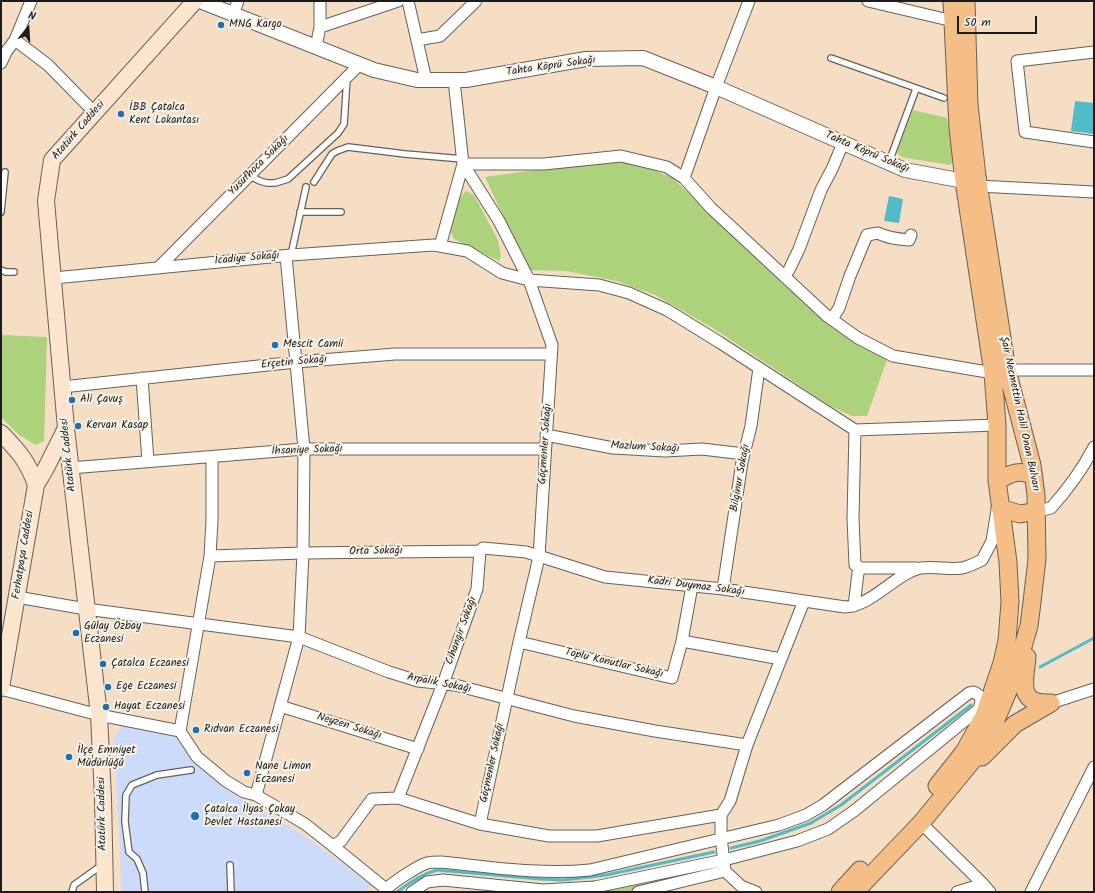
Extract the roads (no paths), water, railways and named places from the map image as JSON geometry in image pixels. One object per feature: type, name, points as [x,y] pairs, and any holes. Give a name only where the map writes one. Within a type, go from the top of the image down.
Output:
[{"type":"main road","name":"Atatürk Caddesi","points":[[105,892],[103,798],[99,716],[70,468],[46,202],[52,160],[195,1]]},
{"type":"main road","name":"Şair Necmettin Halil Onan Bulvarı","points":[[855,892],[921,823],[960,778],[980,748],[1004,702],[1014,677],[1029,626],[1037,559],[1037,510],[1032,465],[1000,371],[971,184],[957,114],[952,1]]},
{"type":"main road","name":"Şair Necmettin Halil Onan Bulvarı","points":[[966,1],[971,184]]},
{"type":"main road","name":"Şair Necmettin Halil Onan Bulvarı","points":[[840,892],[912,815],[951,770],[964,752],[984,716],[1002,663],[1007,641],[1009,622],[1010,581],[997,482],[997,426],[1000,371]]},
{"type":"main road","points":[[36,485],[66,428]]},
{"type":"main road","name":"Ferhatpaşa Caddesi","points":[[1,433],[22,455],[30,468],[36,485],[1,689]]},
{"type":"main road","points":[[997,482],[1013,473],[1021,472],[1034,477]]},
{"type":"main road","points":[[1000,504],[1020,514],[1037,510]]},
{"type":"main road","points":[[1029,626],[1025,686],[1026,694],[1029,699],[1040,704],[1051,703]]},
{"type":"main road","points":[[960,778],[1015,724],[1051,703]]},
{"type":"street","points":[[1,63],[4,51],[15,40],[31,1]]},
{"type":"street","name":"Tahta Köprü Sokağı","points":[[200,1],[235,7],[316,47],[374,70],[417,80],[466,80],[586,59],[643,58],[716,87],[905,170],[971,184]]},
{"type":"street","points":[[316,47],[320,27],[320,1]]},
{"type":"street","points":[[320,27],[398,1]]},
{"type":"street","points":[[408,1],[426,80]]},
{"type":"street","points":[[417,40],[440,36],[476,1]]},
{"type":"street","points":[[684,178],[716,87],[749,1]]},
{"type":"street","points":[[868,1],[953,21]]},
{"type":"street","points":[[15,40],[48,64],[95,113]]},
{"type":"street","points":[[1094,52],[1017,61],[1025,132],[1094,142]]},
{"type":"street","name":"Yusufhoca Sokağı","points":[[158,268],[360,64]]},
{"type":"street","name":"Göçmenler Sokağı","points":[[454,80],[463,161],[499,222],[529,280],[552,345],[539,557],[506,699],[480,824]]},
{"type":"street","points":[[784,276],[789,270],[799,249],[821,190],[834,167],[843,143]]},
{"type":"street","points":[[440,246],[463,161],[544,164],[621,156],[667,167],[684,178],[712,208],[832,319],[858,338],[893,356],[1000,371],[1094,370]]},
{"type":"street","points":[[971,184],[1094,192]]},
{"type":"street","points":[[832,319],[839,308],[867,235],[878,233],[897,239],[909,240],[911,235]]},
{"type":"street","name":"İcadiye Sokağı","points":[[54,278],[289,256],[434,245],[440,246],[466,251],[502,273],[529,280],[599,285],[628,293],[667,310],[855,430]]},
{"type":"street","points":[[256,795],[299,636],[303,553],[304,449],[296,362],[289,256]]},
{"type":"street","name":"Erçetin Sokağı","points":[[62,387],[296,362],[395,354],[551,354]]},
{"type":"street","name":"Bilginur Sokağı","points":[[723,589],[744,454],[751,426],[759,368]]},
{"type":"street","points":[[142,378],[148,461]]},
{"type":"street","points":[[854,606],[858,573],[861,568],[855,565],[853,518],[855,430],[997,426]]},
{"type":"street","name":"Mazlum Sokağı","points":[[546,435],[613,448],[665,451],[702,449],[744,454]]},
{"type":"street","points":[[1037,510],[1051,508],[1066,491],[1085,464],[1094,447]]},
{"type":"street","name":"İhsaniye Sokağı","points":[[70,468],[304,449],[546,449]]},
{"type":"street","points":[[212,457],[212,520],[210,556],[180,731],[197,757],[226,781],[244,792],[256,795],[305,824],[385,891],[412,871],[428,863],[440,862],[534,872],[590,870],[779,825],[806,815],[823,805],[969,694],[973,692],[977,693],[981,697],[979,709],[854,812],[828,829],[725,866],[638,892]]},
{"type":"street","name":"Kadri Duymaz Sokağı","points":[[861,568],[963,568],[982,560],[992,541],[1000,504]]},
{"type":"street","name":"Orta Sokağı","points":[[210,556],[303,553],[480,551],[483,548],[526,552],[539,557]]},
{"type":"street","name":"Cihangir Sokağı","points":[[398,798],[443,684],[477,589],[480,551]]},
{"type":"street","name":"Kadri Duymaz Sokağı","points":[[539,557],[606,577],[723,589],[845,607],[854,606],[872,598],[900,578],[922,568]]},
{"type":"street","name":"Toplu Konutlar Sokağı","points":[[519,642],[672,678],[682,641],[692,586]]},
{"type":"street","name":"Arpalık Sokağı","points":[[18,597],[86,609],[299,636],[418,681],[455,686],[582,717],[747,745]]},
{"type":"street","points":[[756,892],[741,886],[725,866],[721,815],[730,801],[747,745],[804,601]]},
{"type":"street","points":[[682,641],[781,659]]},
{"type":"street","points":[[1,689],[99,716],[180,731]]},
{"type":"street","points":[[1051,703],[1094,689]]},
{"type":"street","name":"Neyzen Sokağı","points":[[280,706],[418,749]]},
{"type":"street","points":[[1031,892],[1094,766]]},
{"type":"street","points":[[333,846],[341,842],[372,799],[398,798],[480,824],[550,836],[597,836],[721,815]]},
{"type":"street","points":[[921,823],[985,889]]},
{"type":"street","points":[[412,892],[427,882],[443,880],[543,890],[584,890],[639,878],[725,866]]},
{"type":"street","points":[[957,892],[985,889]]},
{"type":"lane","points":[[831,58],[944,98]]},
{"type":"lane","points":[[250,176],[268,183],[275,183],[288,179],[338,134],[344,124],[347,78]]},
{"type":"lane","points":[[888,163],[916,89]]},
{"type":"lane","points":[[314,182],[332,154],[348,147],[463,161]]},
{"type":"lane","points":[[1,212],[5,172]]},
{"type":"lane","points":[[289,256],[306,188]]},
{"type":"lane","points":[[300,212],[341,212]]},
{"type":"lane","points":[[1,270],[6,272],[14,272]]},
{"type":"lane","points":[[145,892],[143,873],[137,859],[129,852],[125,822],[126,795],[132,785],[156,775],[191,770]]},
{"type":"lane","points":[[72,892],[74,885],[104,864]]},
{"type":"lane","points":[[230,865],[231,892]]},
{"type":"water","points":[[1075,101],[1094,103],[1094,134],[1071,131]]},
{"type":"water","points":[[889,196],[903,199],[899,223],[884,221]]},
{"type":"waterway","points":[[1040,667],[1094,638]]},
{"type":"waterway","points":[[731,848],[760,841],[811,823],[841,805],[971,705]]},
{"type":"waterway","points":[[397,892],[416,879],[437,870],[563,880],[606,875],[714,852]]},
{"type":"place","name":"MNG Kargo","points":[[221,25]]},
{"type":"place","name":"İBB Çatalca Kent Lokantası","points":[[121,114]]},
{"type":"place","name":"Mescit Camii","points":[[275,345]]},
{"type":"place","name":"Ali Çavuş","points":[[72,400]]},
{"type":"place","name":"Kervan Kasap","points":[[78,426]]},
{"type":"place","name":"Gülay Özbay Eczanesi","points":[[76,633]]},
{"type":"place","name":"Çatalca Eczanesi","points":[[103,664]]},
{"type":"place","name":"Ege Eczanesi","points":[[108,687]]},
{"type":"place","name":"Hayat Eczanesi","points":[[106,707]]},
{"type":"place","name":"Rıdvan Eczanesi","points":[[196,730]]},
{"type":"place","name":"İlçe Emniyet Müdürlüğü","points":[[69,757]]},
{"type":"place","name":"Nane Limon Eczanesi","points":[[247,773]]},
{"type":"place","name":"Çatalca İlyas Çokay Devlet Hastanesi","points":[[195,816]]}]
